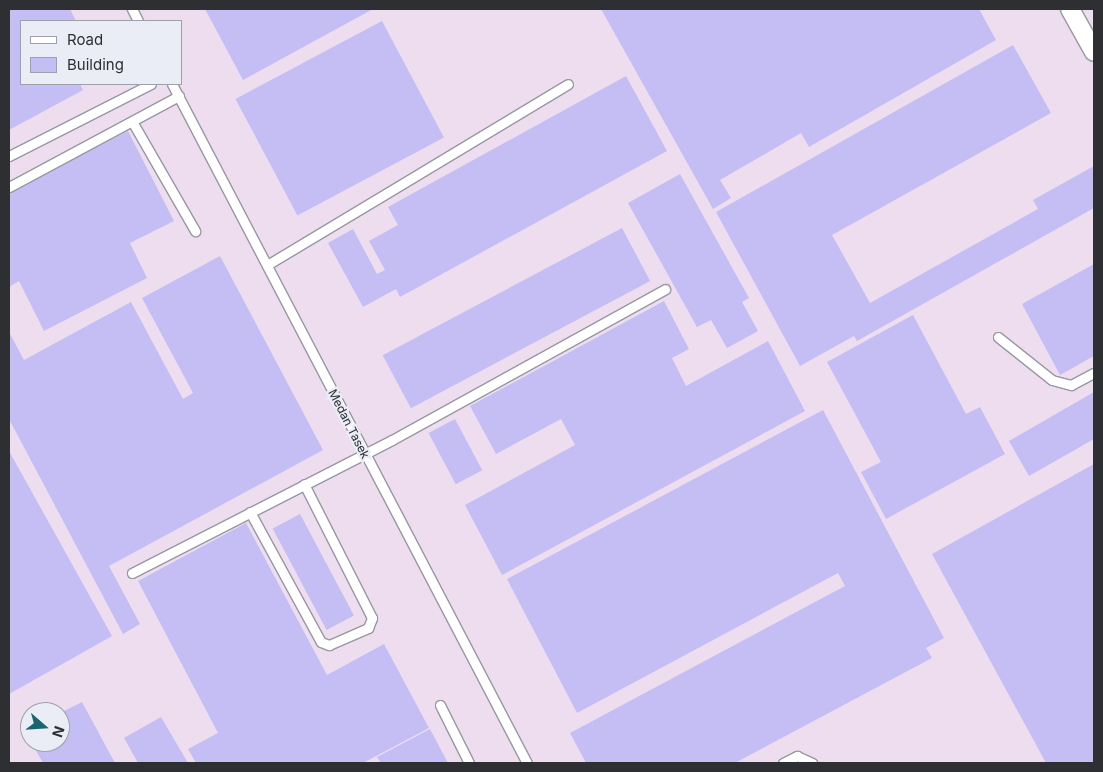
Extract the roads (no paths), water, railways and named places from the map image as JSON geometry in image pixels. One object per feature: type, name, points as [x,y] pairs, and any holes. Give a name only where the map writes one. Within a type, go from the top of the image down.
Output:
[{"type":"street","points":[[1070,9],[1094,52]]},
{"type":"lane","points":[[267,265],[568,84]]},
{"type":"lane","points":[[9,156],[149,85]]},
{"type":"lane","name":"Medan Tasek","points":[[173,85],[528,763]]},
{"type":"lane","points":[[9,187],[133,123],[179,96]]},
{"type":"lane","points":[[133,123],[195,231]]},
{"type":"lane","points":[[132,573],[304,484],[665,289]]},
{"type":"lane","points":[[998,337],[1052,380],[1071,385],[1094,374]]},
{"type":"lane","points":[[250,512],[321,642],[329,645],[368,628],[372,618],[304,484]]},
{"type":"lane","points":[[440,705],[469,763]]},
{"type":"lane","points":[[783,763],[797,756],[812,763]]}]
